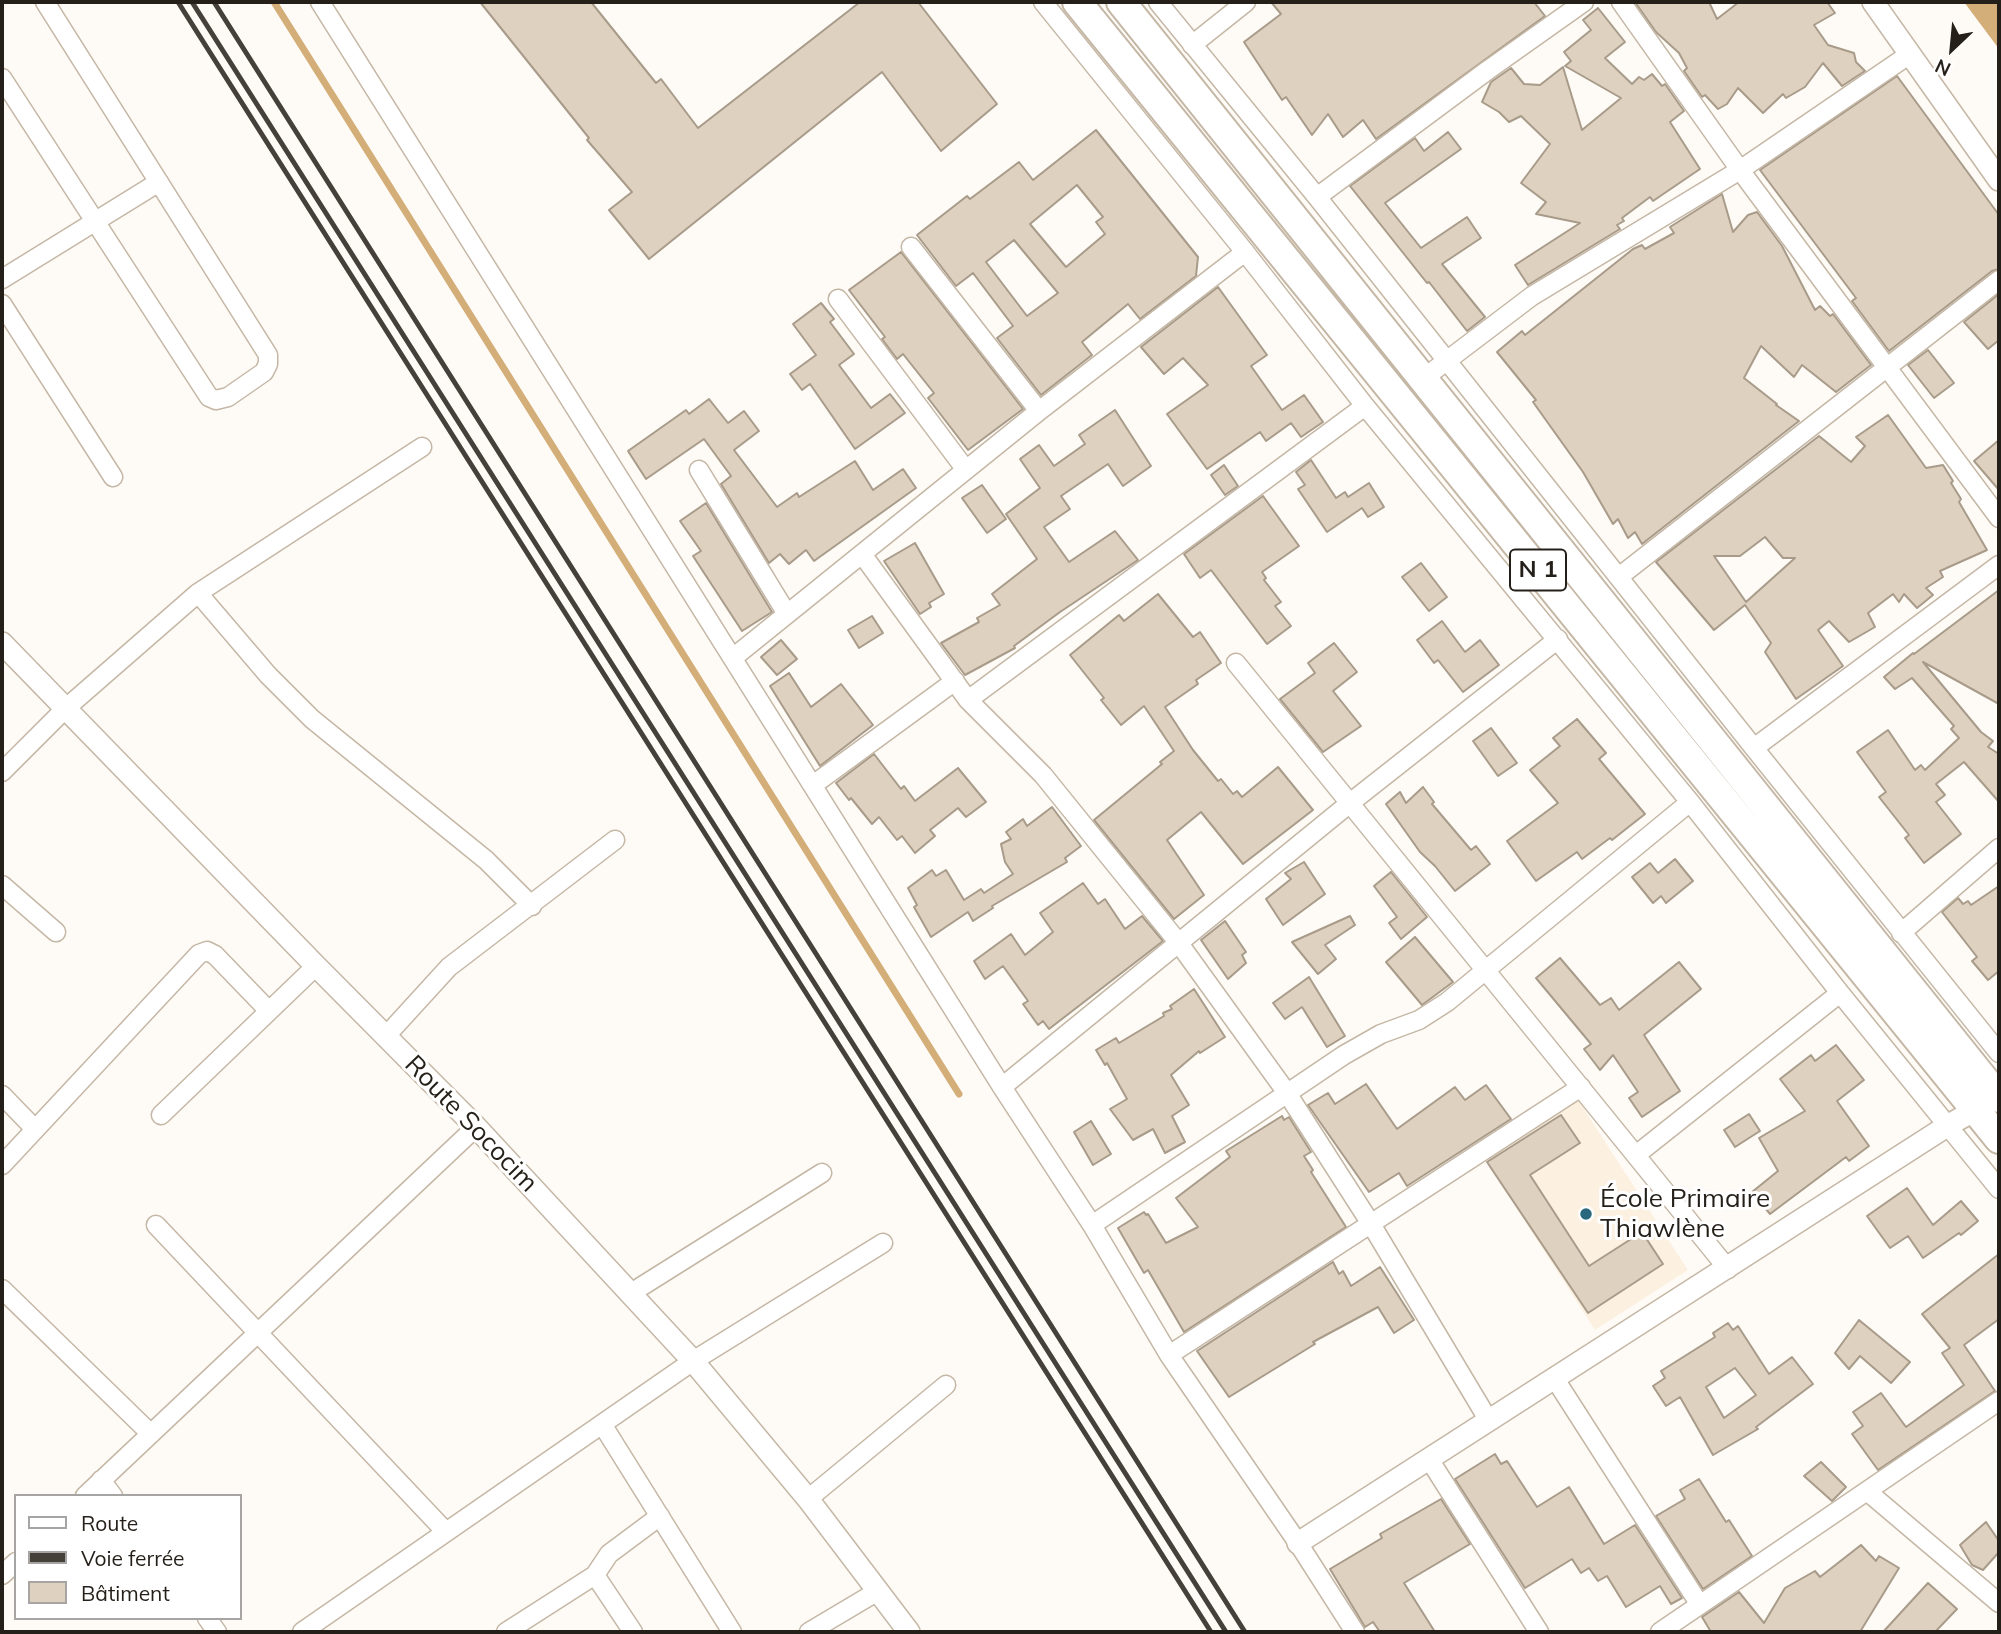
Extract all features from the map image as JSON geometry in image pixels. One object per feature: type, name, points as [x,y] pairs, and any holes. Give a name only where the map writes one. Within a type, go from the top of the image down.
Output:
[{"type":"highway","name":"N 1","points":[[1077,2],[1987,1104]]},
{"type":"highway","name":"N 1","points":[[1121,2],[1436,370],[1987,1104],[1999,1139]]},
{"type":"street","points":[[2,78],[198,384],[209,397],[216,400],[228,397],[264,372],[268,355],[46,2]]},
{"type":"street","points":[[320,2],[1002,1087],[1092,1225],[1169,1355],[1298,1543],[1355,1632]]},
{"type":"street","points":[[1043,2],[1245,252],[1365,406],[1690,802],[1999,1189]]},
{"type":"street","points":[[1158,2],[1317,197],[1436,370],[1620,576],[1999,1053]]},
{"type":"street","points":[[1192,45],[1246,2]]},
{"type":"street","points":[[1317,197],[1488,69],[1584,2]]},
{"type":"street","points":[[1621,2],[1740,170],[1999,518]]},
{"type":"street","points":[[1873,2],[1999,180]]},
{"type":"street","points":[[1436,370],[1532,296],[1740,170],[1910,54]]},
{"type":"street","points":[[2,279],[159,182]]},
{"type":"street","points":[[911,247],[1039,411]]},
{"type":"street","points":[[734,657],[1039,411],[1245,252]]},
{"type":"street","points":[[1620,576],[1999,280]]},
{"type":"street","points":[[838,299],[966,470]]},
{"type":"street","points":[[2,304],[113,477]]},
{"type":"street","points":[[968,700],[1365,406]]},
{"type":"street","points":[[2,772],[65,709],[198,593],[422,447]]},
{"type":"street","points":[[699,470],[787,614]]},
{"type":"street","points":[[862,554],[968,700],[1042,775],[1178,942],[1287,1093],[1371,1224],[1489,1420]]},
{"type":"street","points":[[1754,748],[1999,565]]},
{"type":"street","points":[[198,593],[268,675],[312,719],[486,860],[532,906]]},
{"type":"street","points":[[1002,1087],[1350,803],[1558,639]]},
{"type":"street","name":"Route Sococim","points":[[2,643],[476,1127],[631,1293],[693,1361],[808,1499],[909,1632]]},
{"type":"street","points":[[1236,663],[1728,1269]]},
{"type":"street","points":[[813,785],[955,681]]},
{"type":"street","points":[[1092,1225],[1343,1055],[1372,1039],[1419,1020],[1447,1002],[1487,972],[1690,802]]},
{"type":"street","points":[[386,1036],[449,967],[615,840]]},
{"type":"street","points":[[1901,933],[1999,848]]},
{"type":"street","points":[[2,885],[56,932]]},
{"type":"street","points":[[2,1165],[199,954],[207,951],[215,956],[269,1011]]},
{"type":"street","points":[[161,1115],[316,966]]},
{"type":"street","points":[[1636,1155],[1840,993]]},
{"type":"street","points":[[1169,1355],[1581,1087]]},
{"type":"street","points":[[2,1095],[34,1128]]},
{"type":"street","points":[[1298,1543],[1947,1126],[1987,1104]]},
{"type":"street","points":[[87,1494],[476,1127]]},
{"type":"street","points":[[631,1293],[822,1173]]},
{"type":"street","points":[[156,1224],[446,1532]]},
{"type":"street","points":[[302,1632],[693,1361],[883,1243]]},
{"type":"street","points":[[2,1289],[151,1434]]},
{"type":"street","points":[[1555,1379],[1700,1605]]},
{"type":"street","points":[[808,1499],[946,1385]]},
{"type":"street","points":[[1660,1632],[1999,1401]]},
{"type":"street","points":[[602,1423],[732,1632]]},
{"type":"street","points":[[1429,1459],[1539,1632]]},
{"type":"street","points":[[101,1480],[112,1494]]},
{"type":"street","points":[[1867,1492],[1999,1603]]},
{"type":"street","points":[[506,1632],[595,1575],[609,1554],[660,1516]]},
{"type":"street","points":[[595,1575],[633,1632]]},
{"type":"street","points":[[809,1632],[878,1591]]},
{"type":"shaded area","points":[[1964,2],[1999,2],[1999,49]]},
{"type":"shaded area","name":"École Primaire Thiawlène","points":[[1577,1098],[1688,1270],[1595,1330],[1484,1158]]},
{"type":"building","points":[[480,2],[591,2],[656,83],[661,79],[698,128],[860,2],[918,2],[997,104],[941,151],[882,72],[649,259],[609,210],[632,192],[587,140],[589,138]]},
{"type":"building","points":[[1271,2],[1534,2],[1545,16],[1376,139],[1363,120],[1343,137],[1328,114],[1312,135],[1286,97],[1282,100],[1244,42],[1281,14]]},
{"type":"building","points":[[1635,2],[1709,2],[1717,19],[1739,2],[1827,2],[1835,13],[1814,25],[1828,45],[1854,53],[1856,62],[1865,71],[1842,86],[1823,63],[1805,87],[1786,98],[1783,94],[1763,113],[1738,88],[1727,104],[1718,109],[1705,95],[1702,97],[1684,71],[1687,68],[1679,53],[1656,32]]},
{"type":"building","points":[[1598,8],[1625,42],[1605,58],[1632,84],[1639,77],[1644,80],[1652,74],[1662,86],[1665,84],[1684,111],[1670,122],[1700,169],[1653,201],[1650,197],[1622,218],[1624,221],[1617,225],[1620,229],[1528,285],[1515,265],[1580,223],[1536,214],[1546,202],[1521,183],[1550,144],[1521,116],[1509,122],[1482,102],[1491,82],[1511,68],[1524,84],[1540,85],[1563,67],[1582,130],[1621,98],[1565,66],[1571,61],[1564,52],[1591,30],[1583,20]]},
{"type":"building","points":[[1897,76],[1999,215],[1999,269],[1992,271],[1889,351],[1852,301],[1856,298],[1760,170]]},
{"type":"building","points":[[1096,130],[1198,257],[1196,276],[1140,319],[1128,304],[1082,342],[1092,355],[1041,395],[997,338],[1013,326],[973,273],[956,286],[917,235],[967,196],[970,199],[1019,162],[1033,180]],"holes":[[[1077,185],[1103,217],[1096,222],[1105,234],[1066,267],[1030,224]],[[1014,240],[1058,293],[1027,316],[986,262]]]},
{"type":"building","points":[[1448,132],[1461,149],[1385,203],[1421,248],[1467,217],[1481,238],[1442,264],[1485,317],[1467,331],[1350,186],[1415,138],[1424,151]]},
{"type":"building","points":[[1722,194],[1733,232],[1748,215],[1757,212],[1782,246],[1815,310],[1820,306],[1830,316],[1833,314],[1871,365],[1836,392],[1802,365],[1794,377],[1761,346],[1744,378],[1799,421],[1642,544],[1635,532],[1628,538],[1618,519],[1613,524],[1583,472],[1533,402],[1536,400],[1497,352],[1522,331],[1525,335],[1633,249],[1642,245],[1645,249],[1674,233],[1670,227]]},
{"type":"building","points":[[901,252],[1023,409],[968,450],[928,398],[934,393],[903,354],[897,359],[882,339],[885,337],[849,290]]},
{"type":"building","points":[[1218,287],[1267,355],[1251,366],[1282,410],[1304,395],[1323,422],[1301,437],[1291,423],[1266,441],[1260,432],[1207,469],[1167,414],[1208,385],[1183,358],[1164,374],[1141,347]]},
{"type":"building","points":[[1999,294],[1999,340],[1988,349],[1964,322]]},
{"type":"building","points":[[821,303],[834,319],[830,322],[854,354],[839,365],[871,408],[890,394],[905,413],[855,449],[810,384],[802,390],[790,374],[816,355],[793,324]]},
{"type":"building","points":[[1928,350],[1954,383],[1934,398],[1908,365]]},
{"type":"building","points":[[709,399],[728,423],[744,411],[759,431],[734,450],[777,507],[797,493],[799,497],[855,461],[873,490],[903,469],[916,488],[814,561],[806,550],[789,564],[780,554],[769,563],[721,484],[731,476],[704,439],[646,479],[628,451],[686,410],[689,414]]},
{"type":"building","points":[[1115,410],[1151,466],[1123,486],[1108,464],[1061,496],[1070,509],[1044,527],[1069,562],[1115,531],[1138,560],[1060,612],[1014,646],[1015,648],[965,675],[941,643],[979,622],[977,618],[1000,605],[992,594],[1037,559],[1006,514],[1040,488],[1020,459],[1039,445],[1054,466],[1085,444],[1079,435]]},
{"type":"building","points":[[1888,415],[1926,468],[1943,465],[1961,499],[1959,502],[1987,550],[1940,571],[1943,577],[1926,588],[1933,595],[1917,608],[1904,594],[1899,602],[1893,594],[1868,613],[1875,627],[1849,642],[1829,621],[1818,630],[1843,666],[1796,699],[1765,652],[1771,643],[1745,605],[1714,630],[1656,562],[1819,436],[1851,462],[1865,446],[1856,437]],"holes":[[[1765,537],[1783,558],[1795,558],[1746,602],[1714,556],[1740,556]]]},
{"type":"building","points":[[1999,440],[1999,490],[1974,461]]},
{"type":"building","points":[[1311,460],[1336,498],[1345,492],[1348,497],[1369,483],[1384,507],[1368,517],[1362,508],[1327,532],[1298,489],[1305,485],[1296,472]]},
{"type":"building","points":[[1224,465],[1238,486],[1225,495],[1211,475]]},
{"type":"building","points":[[982,485],[1006,519],[987,533],[962,498]]},
{"type":"building","points":[[1263,496],[1299,546],[1262,572],[1266,578],[1264,580],[1281,602],[1275,606],[1291,626],[1267,644],[1211,570],[1200,578],[1184,554]]},
{"type":"building","points":[[706,503],[772,612],[742,631],[693,556],[701,551],[680,521]]},
{"type":"building","points":[[915,543],[944,594],[929,603],[931,607],[920,614],[884,561]]},
{"type":"building","points":[[1421,563],[1447,597],[1429,611],[1402,577]]},
{"type":"building","points":[[1999,590],[1999,704],[1923,662],[1981,732],[1993,741],[1988,747],[1999,754],[1999,802],[1964,762],[1936,784],[1945,795],[1936,802],[1961,834],[1924,863],[1905,838],[1909,835],[1879,797],[1886,792],[1857,752],[1888,730],[1915,770],[1921,765],[1925,770],[1959,738],[1951,729],[1954,726],[1912,678],[1895,689],[1884,677]]},
{"type":"building","points":[[1158,594],[1193,637],[1200,632],[1221,663],[1196,680],[1198,684],[1165,707],[1193,750],[1218,781],[1221,779],[1233,794],[1237,791],[1242,797],[1278,767],[1313,810],[1243,864],[1201,812],[1167,840],[1204,895],[1174,919],[1094,820],[1174,751],[1144,706],[1121,725],[1101,700],[1104,698],[1070,655],[1119,615],[1124,621]]},
{"type":"building","points":[[872,616],[883,633],[859,648],[848,630]]},
{"type":"building","points":[[1442,621],[1465,652],[1480,640],[1499,665],[1463,692],[1438,660],[1434,663],[1417,640]]},
{"type":"building","points":[[781,640],[797,659],[777,675],[761,657]]},
{"type":"building","points":[[1334,643],[1357,672],[1333,691],[1361,726],[1323,752],[1280,699],[1315,673],[1308,663]]},
{"type":"building","points":[[789,673],[811,707],[841,684],[873,725],[820,766],[770,686]]},
{"type":"building","points":[[1577,719],[1606,753],[1599,759],[1645,814],[1582,859],[1577,852],[1536,881],[1507,841],[1558,803],[1530,770],[1560,746],[1553,738]]},
{"type":"building","points":[[1491,728],[1517,763],[1498,776],[1473,741]]},
{"type":"building","points":[[874,754],[901,789],[904,786],[915,801],[958,768],[986,802],[966,817],[958,808],[930,830],[935,836],[915,853],[902,836],[897,840],[879,817],[872,824],[836,783]]},
{"type":"building","points":[[1423,787],[1434,802],[1432,804],[1471,850],[1476,846],[1490,864],[1455,891],[1420,852],[1386,804],[1400,792],[1406,803]]},
{"type":"building","points":[[1052,807],[1081,846],[1065,858],[1067,862],[992,906],[993,908],[973,921],[968,912],[931,937],[914,907],[917,905],[908,888],[932,870],[936,876],[946,870],[964,900],[981,889],[984,893],[1013,874],[1005,862],[1001,844],[1011,839],[1006,832],[1023,819],[1027,826]]},
{"type":"building","points":[[1675,859],[1693,881],[1666,903],[1661,896],[1653,903],[1632,877],[1650,863],[1658,873]]},
{"type":"building","points":[[1304,862],[1325,894],[1283,925],[1266,899],[1291,879],[1285,873]]},
{"type":"building","points":[[1391,872],[1427,917],[1401,939],[1389,923],[1397,917],[1374,886]]},
{"type":"building","points":[[1083,883],[1098,904],[1105,899],[1125,929],[1142,916],[1163,941],[1049,1029],[1043,1021],[1038,1025],[1023,1004],[1028,1001],[1003,966],[985,979],[974,961],[1011,934],[1025,955],[1053,932],[1040,913]]},
{"type":"building","points":[[1999,886],[1999,971],[1988,980],[1972,961],[1977,957],[1942,912],[1958,898],[1963,904],[1968,901],[1971,905]]},
{"type":"building","points":[[1350,916],[1355,925],[1325,945],[1336,959],[1318,974],[1292,942]]},
{"type":"building","points":[[1225,921],[1246,952],[1242,955],[1246,963],[1228,979],[1201,940]]},
{"type":"building","points":[[1415,937],[1453,982],[1422,1005],[1386,962]]},
{"type":"building","points":[[1560,958],[1600,1005],[1611,998],[1619,1010],[1679,962],[1701,989],[1644,1035],[1680,1091],[1642,1117],[1629,1098],[1638,1092],[1613,1055],[1600,1070],[1584,1049],[1591,1044],[1536,978]]},
{"type":"building","points":[[1309,977],[1345,1036],[1327,1047],[1302,1007],[1285,1019],[1273,1003]]},
{"type":"building","points":[[1194,989],[1225,1037],[1200,1053],[1199,1051],[1171,1075],[1189,1105],[1172,1116],[1185,1142],[1165,1153],[1153,1129],[1133,1140],[1110,1109],[1127,1099],[1107,1063],[1105,1065],[1096,1050],[1116,1038],[1119,1043],[1164,1016],[1163,1013],[1172,1009],[1170,1006]]},
{"type":"building","points":[[1836,1045],[1864,1080],[1837,1101],[1869,1146],[1849,1161],[1846,1157],[1770,1214],[1752,1192],[1778,1171],[1759,1138],[1805,1111],[1780,1079],[1811,1055],[1815,1061]]},
{"type":"building","points":[[1366,1084],[1397,1129],[1455,1087],[1465,1100],[1486,1085],[1511,1119],[1407,1186],[1399,1173],[1369,1192],[1308,1105],[1328,1093],[1335,1104]]},
{"type":"building","points":[[1749,1114],[1760,1131],[1735,1147],[1724,1130]]},
{"type":"building","points":[[1561,1115],[1580,1143],[1530,1175],[1589,1266],[1642,1232],[1663,1264],[1588,1313],[1487,1162]]},
{"type":"building","points":[[1282,1116],[1284,1120],[1289,1117],[1311,1152],[1304,1156],[1313,1170],[1311,1172],[1346,1227],[1184,1332],[1148,1270],[1144,1273],[1118,1228],[1144,1212],[1148,1214],[1166,1243],[1198,1227],[1176,1198],[1230,1157],[1226,1151]]},
{"type":"building","points":[[1091,1121],[1111,1154],[1093,1165],[1074,1132]]},
{"type":"building","points":[[1907,1188],[1933,1225],[1961,1201],[1978,1221],[1961,1235],[1959,1233],[1923,1258],[1908,1236],[1890,1248],[1867,1216]]},
{"type":"building","points":[[1999,1254],[1999,1319],[1964,1345],[1995,1391],[1878,1470],[1852,1434],[1863,1426],[1853,1412],[1881,1393],[1906,1427],[1964,1385],[1942,1353],[1950,1348],[1922,1314]]},
{"type":"building","points":[[1333,1262],[1339,1274],[1343,1271],[1351,1286],[1380,1267],[1414,1320],[1394,1333],[1378,1307],[1313,1342],[1315,1344],[1229,1397],[1197,1351]]},
{"type":"building","points":[[1859,1320],[1910,1362],[1891,1383],[1860,1356],[1849,1369],[1835,1353]]},
{"type":"building","points":[[1728,1323],[1733,1330],[1738,1326],[1769,1374],[1792,1357],[1813,1384],[1756,1427],[1758,1429],[1713,1455],[1680,1397],[1666,1406],[1653,1386],[1665,1378],[1661,1371],[1715,1337],[1713,1333]],"holes":[[[1735,1368],[1756,1395],[1724,1418],[1706,1387]]]},
{"type":"building","points":[[1495,1454],[1501,1464],[1507,1461],[1537,1507],[1569,1487],[1604,1544],[1635,1525],[1682,1598],[1671,1604],[1660,1586],[1626,1607],[1607,1576],[1598,1581],[1589,1568],[1581,1573],[1572,1559],[1525,1588],[1455,1479]]},
{"type":"building","points":[[1821,1462],[1846,1487],[1832,1501],[1804,1476]]},
{"type":"building","points":[[1699,1479],[1726,1522],[1729,1520],[1752,1556],[1703,1589],[1656,1516],[1685,1499],[1680,1490]]},
{"type":"building","points":[[1441,1499],[1470,1544],[1404,1583],[1435,1632],[1380,1632],[1373,1622],[1365,1627],[1330,1569],[1382,1538],[1380,1534]]},
{"type":"building","points":[[1986,1522],[1999,1541],[1999,1552],[1983,1570],[1972,1565],[1960,1545]]},
{"type":"building","points":[[1861,1545],[1876,1561],[1879,1556],[1899,1568],[1860,1632],[1711,1632],[1702,1617],[1739,1592],[1764,1623],[1785,1588],[1815,1571],[1820,1577]]},
{"type":"building","points":[[1928,1583],[1957,1609],[1935,1632],[1883,1632]]},
{"type":"waterway","points":[[274,2],[959,1094]]},
{"type":"railway","points":[[178,2],[1211,1632]]},
{"type":"railway","points":[[192,2],[1226,1632]]},
{"type":"railway","points":[[214,2],[1245,1632]]},
{"type":"place","name":"École Primaire Thiawlène","points":[[1586,1214]]}]
